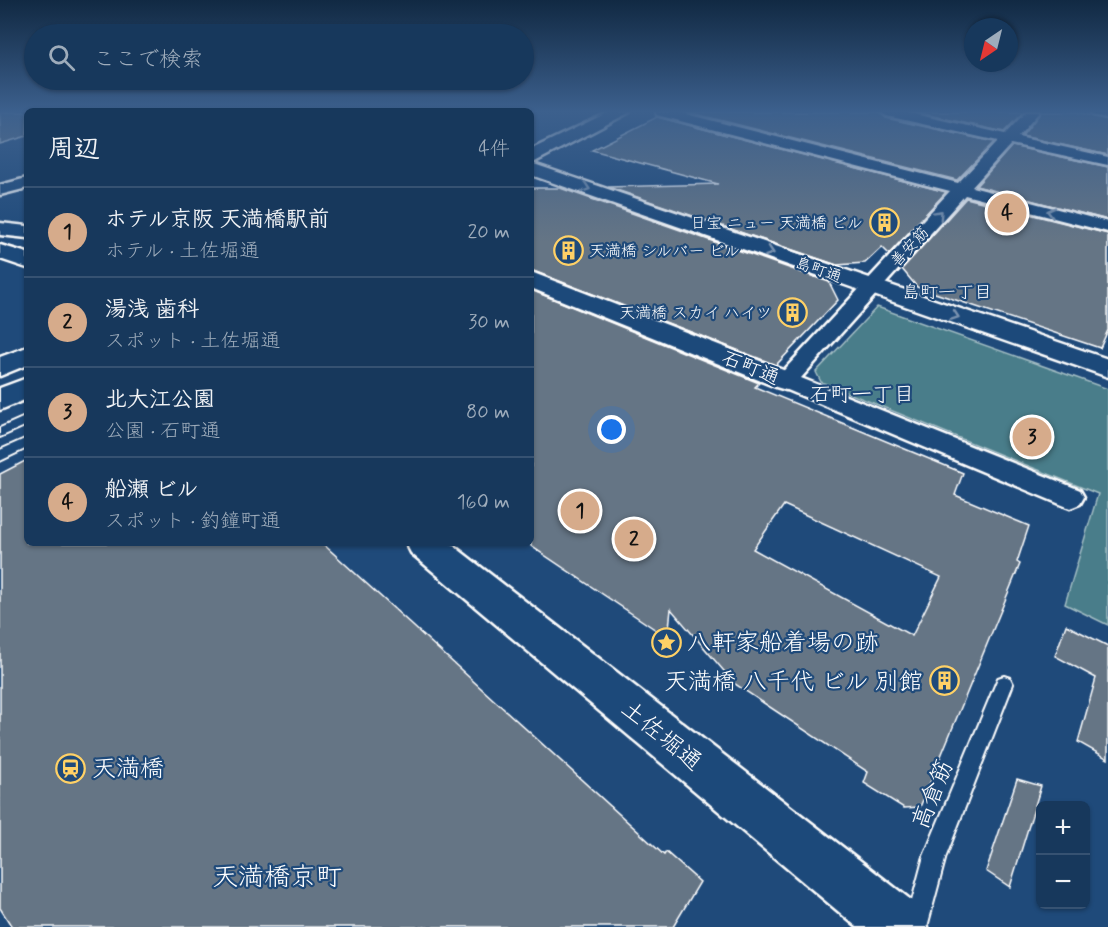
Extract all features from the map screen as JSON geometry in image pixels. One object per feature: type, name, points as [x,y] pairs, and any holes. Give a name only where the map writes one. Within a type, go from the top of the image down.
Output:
[{"type":"street","points":[[831,155],[1108,227]]},
{"type":"street","name":"善安筋","points":[[786,381],[870,287],[994,155]]},
{"type":"street","points":[[1082,155],[1108,161]]},
{"type":"street","name":"島町通","points":[[534,159],[870,287],[1108,368]]},
{"type":"street","points":[[0,190],[24,184]]},
{"type":"street","points":[[0,229],[24,232]]},
{"type":"street","points":[[0,252],[24,260]]},
{"type":"street","name":"石町通","points":[[534,280],[1070,497]]},
{"type":"street","points":[[0,367],[24,356]]},
{"type":"street","points":[[0,377],[24,366]]},
{"type":"street","points":[[0,399],[24,387]]},
{"type":"street","name":"土佐堀通","points":[[428,546],[900,927]]},
{"type":"lane","points":[[0,433],[24,421]]},
{"type":"lane","points":[[0,456],[24,443]]},
{"type":"lane","name":"高倉筋","points":[[916,927],[935,856],[1004,684]]},
{"type":"green space","points":[[877,307],[1108,389],[1108,625],[1065,604],[1098,494],[821,382],[816,372]]},
{"type":"building","points":[[611,155],[804,155],[946,192],[889,254],[882,247],[865,263],[837,265],[608,187],[718,184]]},
{"type":"building","points":[[859,155],[981,155],[957,180]]},
{"type":"building","points":[[1004,155],[1054,155],[1108,167],[1108,220],[976,186]]},
{"type":"building","points":[[534,188],[560,188],[829,282],[838,300],[776,365],[534,271]]},
{"type":"building","points":[[966,198],[1108,234],[1108,330],[1100,348],[917,287],[902,269]]},
{"type":"building","points":[[534,291],[759,383],[755,387],[963,473],[955,495],[1029,526],[1017,562],[1020,564],[920,807],[904,808],[864,783],[868,772],[735,684],[671,609],[668,638],[531,546],[534,546]],"holes":[[[784,505],[941,577],[912,636],[753,549]]]},
{"type":"building","points":[[24,462],[24,546],[325,546],[664,855],[666,852],[700,882],[673,927],[12,927],[0,908],[0,474]]},
{"type":"building","points":[[1066,625],[1108,646],[1108,759],[1078,742],[1096,678],[1055,656]]},
{"type":"building","points":[[1017,779],[1041,786],[1010,887],[986,871]]},
{"type":"place","name":"船瀬 ビル","points":[[1007,213]]},
{"type":"place","name":"日宝 ニュー 天満橋 ビル","points":[[884,222]]},
{"type":"place","name":"天満橋 シルバー ビル","points":[[568,250]]},
{"type":"place","name":"天満橋 スカイ ハイツ","points":[[793,312]]},
{"type":"place","name":"北大江公園","points":[[1032,437]]},
{"type":"place","name":"ホテル京阪 天満橋駅前","points":[[580,511]]},
{"type":"place","name":"湯浅 歯科","points":[[634,539]]},
{"type":"place","name":"八軒家船着場の跡","points":[[666,642]]},
{"type":"place","name":"天満橋 八千代 ビル 別館","points":[[944,681]]},
{"type":"place","name":"天満橋","points":[[71,768]]},
{"type":"district","name":"島町一丁目","points":[[947,292]]},
{"type":"district","name":"石町一丁目","points":[[862,394]]},
{"type":"district","name":"天満橋京町","points":[[277,876]]}]
